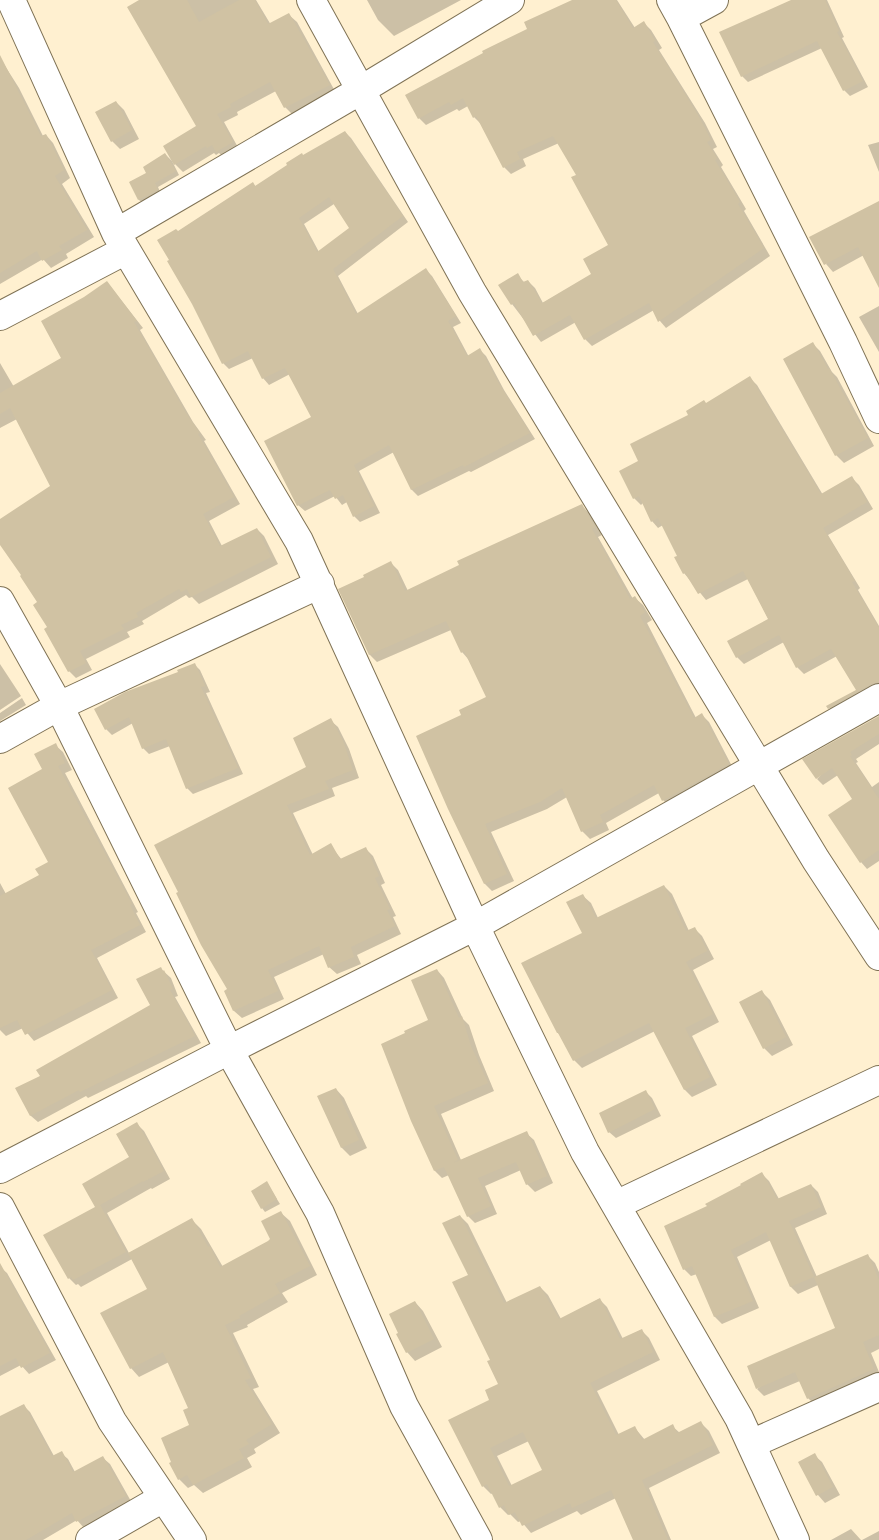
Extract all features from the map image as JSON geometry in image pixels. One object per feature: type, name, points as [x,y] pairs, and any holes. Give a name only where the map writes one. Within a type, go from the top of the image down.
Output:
[{"type":"street","points":[[11,0],[121,242],[299,541],[475,926],[585,1152],[739,1418],[795,1540]]},
{"type":"street","points":[[311,0],[472,292],[816,860],[879,956]]},
{"type":"street","points":[[0,316],[361,90],[510,0]]},
{"type":"street","points":[[714,0],[676,9],[843,342],[879,419]]},
{"type":"street","points":[[0,739],[59,706],[320,584]]},
{"type":"street","points":[[0,602],[59,706],[229,1050],[320,1213],[404,1406],[478,1540]]},
{"type":"street","points":[[0,1169],[229,1050],[475,926],[760,767],[879,698]]},
{"type":"street","points":[[616,1205],[879,1080]]},
{"type":"street","points":[[0,1207],[112,1421],[192,1540]]},
{"type":"street","points":[[751,1444],[879,1388]]},
{"type":"street","points":[[90,1540],[163,1498]]},
{"type":"building","points":[[139,0],[187,0],[199,22],[239,0],[255,0],[268,24],[289,13],[330,85],[284,108],[270,82],[230,104],[231,107],[217,114],[233,142],[216,152],[212,145],[207,148],[206,146],[174,165],[163,146],[196,126],[127,7]]},
{"type":"building","points":[[572,0],[616,0],[633,28],[644,21],[655,41],[653,42],[698,115],[711,140],[707,142],[717,158],[715,160],[764,248],[658,322],[649,303],[584,340],[570,315],[533,336],[514,303],[511,305],[498,285],[518,273],[523,282],[528,280],[542,303],[591,274],[583,259],[608,245],[571,177],[576,175],[553,136],[517,152],[520,159],[503,168],[476,116],[473,118],[463,98],[451,105],[449,102],[418,119],[405,95],[483,53],[482,51],[527,29],[524,22]]},
{"type":"building","points":[[791,0],[825,0],[839,31],[837,32],[863,81],[843,91],[817,41],[741,77],[719,32]]},
{"type":"building","points":[[0,55],[41,136],[46,134],[64,170],[55,176],[87,230],[59,246],[62,250],[42,261],[37,251],[0,273]]},
{"type":"building","points":[[116,101],[132,130],[111,142],[95,112]]},
{"type":"building","points":[[345,131],[403,216],[333,269],[356,314],[426,268],[456,316],[448,321],[467,356],[480,348],[498,382],[530,433],[464,467],[463,465],[411,490],[389,445],[354,465],[374,506],[353,517],[343,495],[335,499],[330,490],[297,506],[264,441],[311,417],[285,368],[262,379],[248,351],[222,364],[157,240],[176,229],[178,231],[253,182],[255,186],[287,165],[286,163],[302,153],[303,155]],"holes":[[[329,197],[349,228],[317,252],[299,218]]]},
{"type":"building","points":[[165,153],[176,171],[155,183],[158,190],[138,200],[129,182],[146,173],[143,167]]},
{"type":"building","points":[[879,201],[879,288],[858,247],[824,265],[809,237]]},
{"type":"building","points":[[107,281],[137,321],[134,322],[186,413],[200,433],[198,434],[234,497],[203,514],[220,546],[257,528],[271,557],[191,597],[187,589],[181,592],[179,589],[136,613],[138,617],[121,625],[124,629],[80,651],[86,663],[68,672],[44,629],[47,627],[33,605],[37,602],[0,545],[0,519],[50,486],[10,408],[0,414],[0,393],[61,358],[41,321],[84,297]]},
{"type":"building","points":[[813,342],[868,438],[835,456],[783,359]]},
{"type":"building","points":[[750,376],[821,494],[852,476],[867,502],[823,528],[855,581],[852,582],[879,628],[879,682],[871,684],[828,709],[826,706],[856,690],[831,649],[796,668],[779,635],[736,658],[727,641],[768,619],[743,571],[698,594],[685,573],[683,574],[674,557],[677,556],[658,518],[651,522],[639,496],[633,499],[619,471],[638,461],[630,444],[688,415],[686,411],[704,400],[706,403]]},
{"type":"building","points":[[582,504],[595,527],[592,529],[630,599],[635,596],[645,612],[640,616],[694,718],[702,713],[729,764],[662,801],[654,785],[600,815],[603,822],[581,832],[562,788],[540,802],[485,824],[507,874],[484,884],[416,736],[461,715],[459,710],[486,697],[464,651],[461,653],[446,621],[369,655],[338,589],[364,577],[363,575],[391,561],[405,591],[459,565],[457,561]]},
{"type":"building","points":[[195,663],[205,686],[201,687],[238,768],[186,789],[166,739],[142,749],[129,717],[105,730],[94,709],[125,692],[178,672],[177,670]]},
{"type":"building","points":[[879,716],[879,734],[850,752],[852,755],[850,756],[879,799],[879,850],[860,863],[828,815],[852,799],[832,768],[816,779],[802,759]]},
{"type":"building","points":[[331,718],[343,741],[353,770],[325,781],[329,789],[287,805],[310,855],[331,843],[340,859],[366,847],[379,876],[375,878],[390,909],[387,910],[395,926],[351,947],[354,957],[328,968],[319,946],[268,970],[278,991],[233,1011],[224,991],[227,989],[201,945],[176,893],[178,892],[154,845],[306,767],[293,738]]},
{"type":"building","points":[[56,743],[65,763],[58,766],[132,904],[130,905],[140,925],[91,950],[112,990],[25,1035],[17,1020],[0,1028],[0,896],[39,875],[35,869],[48,862],[8,788],[42,769],[34,754]]},
{"type":"building","points":[[664,885],[686,931],[695,927],[707,951],[686,962],[713,1014],[685,1028],[710,1077],[684,1090],[649,1023],[573,1061],[521,963],[582,933],[566,902],[583,894],[596,918]]},
{"type":"building","points":[[161,967],[173,989],[170,990],[195,1036],[80,1092],[79,1090],[30,1116],[15,1088],[40,1076],[36,1070],[150,1005],[136,979]]},
{"type":"building","points":[[437,969],[459,1018],[462,1016],[471,1046],[488,1083],[434,1106],[458,1160],[453,1163],[527,1131],[547,1176],[526,1185],[516,1162],[478,1178],[491,1206],[467,1217],[444,1167],[434,1171],[411,1121],[381,1044],[428,1020],[411,980]]},
{"type":"building","points":[[762,990],[786,1037],[763,1049],[739,1002]]},
{"type":"building","points":[[336,1088],[359,1140],[341,1148],[317,1096]]},
{"type":"building","points":[[646,1090],[655,1109],[608,1133],[599,1113]]},
{"type":"building","points":[[137,1122],[164,1171],[100,1205],[126,1252],[73,1280],[71,1277],[68,1279],[43,1235],[95,1207],[82,1184],[129,1157],[116,1134]]},
{"type":"building","points":[[762,1172],[777,1199],[811,1184],[821,1207],[789,1221],[814,1277],[790,1287],[766,1232],[731,1250],[753,1301],[714,1317],[692,1266],[683,1270],[664,1226],[707,1206],[705,1204]]},
{"type":"building","points":[[267,1181],[277,1199],[261,1209],[251,1191]]},
{"type":"building","points":[[281,1211],[310,1266],[275,1284],[280,1293],[225,1325],[251,1378],[245,1380],[272,1424],[246,1440],[249,1444],[239,1449],[244,1458],[193,1485],[187,1475],[178,1480],[169,1463],[171,1462],[161,1438],[189,1425],[183,1410],[188,1408],[163,1352],[130,1369],[100,1313],[147,1289],[128,1253],[192,1218],[208,1247],[210,1246],[220,1267],[268,1241],[270,1239],[261,1221]]},
{"type":"building","points":[[460,1215],[504,1303],[540,1286],[559,1319],[600,1298],[620,1339],[642,1329],[653,1352],[590,1383],[616,1435],[635,1426],[642,1440],[673,1424],[677,1433],[701,1421],[713,1445],[642,1480],[668,1540],[633,1540],[611,1490],[572,1508],[570,1503],[522,1526],[515,1512],[509,1515],[504,1505],[499,1508],[487,1484],[482,1487],[448,1420],[489,1400],[485,1390],[498,1384],[487,1361],[490,1360],[452,1282],[468,1275],[442,1223]],"holes":[[[523,1432],[542,1470],[509,1486],[490,1448]]]},
{"type":"building","points":[[868,1254],[879,1280],[879,1335],[863,1342],[874,1369],[807,1399],[795,1372],[756,1389],[747,1366],[835,1328],[814,1277]]},
{"type":"building","points":[[0,1263],[50,1353],[21,1368],[16,1358],[0,1366]]},
{"type":"building","points":[[415,1301],[434,1339],[406,1353],[396,1334],[398,1333],[389,1314]]},
{"type":"building","points":[[24,1404],[52,1456],[62,1451],[73,1472],[103,1456],[126,1496],[76,1522],[72,1513],[26,1540],[0,1540],[0,1416]]},
{"type":"building","points":[[815,1453],[833,1487],[816,1496],[798,1462]]}]
